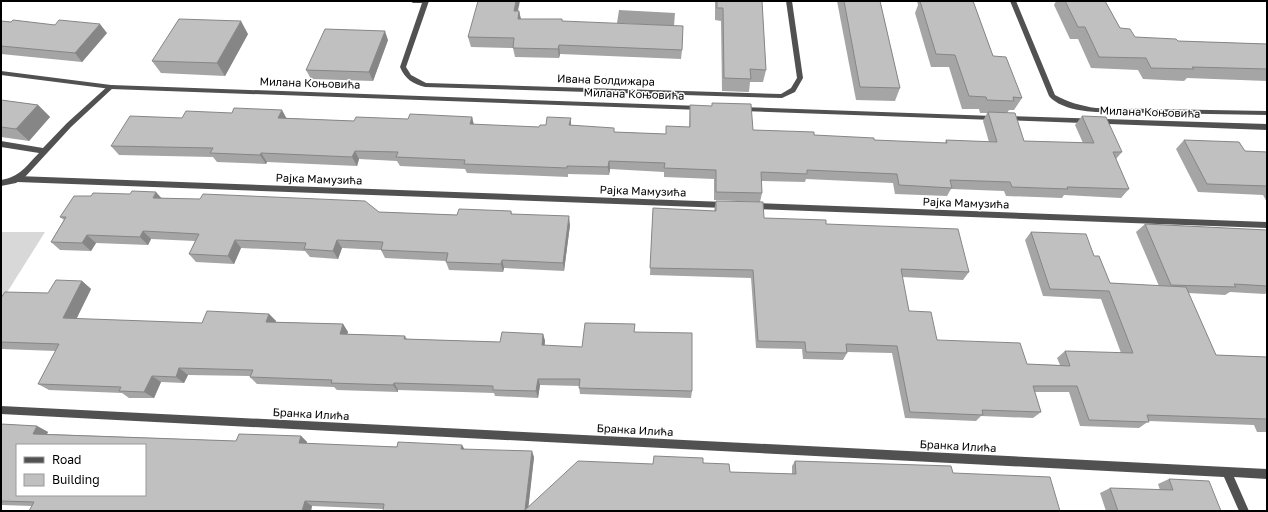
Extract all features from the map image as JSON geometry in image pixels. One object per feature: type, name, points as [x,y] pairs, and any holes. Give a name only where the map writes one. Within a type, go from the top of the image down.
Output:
[{"type":"street","name":"Ивана Болдижара","points":[[413,1],[426,1],[403,68],[406,75],[425,85],[782,96],[793,90],[800,78],[789,1]]},
{"type":"street","points":[[1012,1],[1052,96],[1063,103],[1078,108],[1096,110],[1267,113]]},
{"type":"street","name":"Милана Коњовића","points":[[1,73],[111,87],[708,108]]},
{"type":"street","points":[[17,179],[111,87]]},
{"type":"street","name":"Милана Коњовића","points":[[732,109],[1267,127]]},
{"type":"street","points":[[1,144],[44,151]]},
{"type":"street","name":"Рајка Мамузића","points":[[1,183],[17,179],[1267,225]]},
{"type":"street","name":"Бранка Илића","points":[[1,410],[1267,474]]},
{"type":"street","points":[[1228,472],[1244,511]]},
{"type":"shaded area","points":[[619,10],[675,13],[674,26],[617,23]]},
{"type":"shaded area","points":[[1,232],[45,232],[1,302]]},
{"type":"building","points":[[478,1],[516,1],[514,11],[519,11],[518,19],[562,19],[562,21],[683,26],[682,50],[559,45],[558,49],[513,48],[514,38],[468,37]]},
{"type":"building","points":[[717,1],[762,1],[766,70],[750,69],[751,79],[724,78],[723,8],[717,8]]},
{"type":"building","points":[[844,1],[880,1],[900,88],[860,87]]},
{"type":"building","points":[[920,1],[973,1],[993,56],[1006,57],[1022,98],[1013,97],[1014,101],[987,100],[986,97],[969,96],[955,55],[936,54]]},
{"type":"building","points":[[1065,1],[1105,1],[1120,28],[1130,29],[1135,37],[1176,39],[1178,41],[1267,44],[1267,69],[1192,67],[1194,69],[1151,68],[1146,58],[1099,57],[1085,27],[1078,27]]},
{"type":"building","points":[[179,19],[241,21],[217,63],[152,61]]},
{"type":"building","points":[[13,20],[55,25],[59,20],[100,24],[75,53],[1,46],[1,21],[11,22]]},
{"type":"building","points":[[325,29],[385,31],[369,72],[306,70]]},
{"type":"building","points":[[1,100],[38,105],[16,129],[1,127]]},
{"type":"building","points":[[712,103],[751,104],[753,130],[814,132],[814,135],[874,138],[874,140],[947,143],[946,140],[997,142],[988,112],[1015,113],[1024,141],[1094,143],[1082,116],[1106,117],[1122,152],[1113,152],[1129,189],[1012,187],[1010,182],[950,180],[952,188],[899,185],[897,174],[807,170],[807,174],[761,172],[762,193],[716,192],[716,170],[664,168],[665,163],[609,161],[608,167],[567,166],[567,168],[464,164],[465,160],[396,157],[398,152],[355,151],[352,157],[261,153],[260,155],[210,153],[213,148],[111,146],[130,116],[182,118],[186,111],[232,113],[234,108],[282,110],[278,118],[354,121],[356,117],[408,119],[410,114],[472,117],[470,124],[539,127],[540,125],[546,125],[547,117],[571,118],[569,125],[614,128],[614,132],[666,134],[666,126],[690,127],[690,105],[712,106]]},
{"type":"building","points":[[1184,140],[1239,142],[1245,151],[1267,152],[1267,186],[1207,184]]},
{"type":"building","points":[[132,191],[156,192],[153,198],[200,199],[203,194],[365,201],[379,212],[457,215],[459,209],[511,211],[511,214],[569,216],[563,263],[502,260],[501,264],[446,262],[448,253],[381,250],[383,242],[337,240],[333,251],[304,249],[306,243],[235,240],[228,256],[189,254],[199,234],[143,231],[140,237],[87,235],[82,243],[51,242],[66,217],[60,217],[74,196],[91,196],[93,193],[130,194]]},
{"type":"building","points":[[716,201],[763,202],[764,218],[826,220],[826,224],[958,229],[969,272],[901,269],[909,311],[931,312],[937,340],[1020,343],[1027,364],[1070,366],[1065,351],[1133,353],[1109,291],[1050,289],[1031,232],[1086,234],[1094,256],[1099,256],[1110,283],[1186,287],[1216,355],[1267,357],[1267,420],[1147,415],[1149,422],[1089,420],[1077,386],[1033,386],[1041,412],[982,410],[983,415],[910,412],[897,346],[846,344],[847,353],[806,352],[805,342],[758,341],[753,270],[650,268],[653,208],[716,211]]},
{"type":"building","points":[[1145,224],[1267,230],[1267,286],[1234,284],[1236,287],[1171,285]]},
{"type":"building","points":[[56,280],[82,281],[63,318],[202,323],[207,311],[269,314],[266,322],[343,324],[340,334],[405,336],[404,339],[500,342],[502,332],[543,334],[542,345],[582,347],[585,323],[635,324],[634,332],[692,333],[692,391],[579,388],[580,379],[538,379],[536,391],[493,390],[493,386],[331,383],[332,380],[250,377],[253,370],[179,368],[176,377],[152,376],[144,392],[119,391],[121,387],[38,384],[59,344],[1,342],[1,298],[5,292],[48,293]]},
{"type":"building","points":[[1,424],[37,426],[33,434],[236,441],[239,434],[301,436],[299,443],[397,447],[398,442],[462,445],[461,449],[532,451],[525,510],[578,461],[653,464],[654,456],[703,458],[703,463],[729,464],[730,472],[796,474],[795,461],[951,466],[953,473],[1050,477],[1060,511],[383,511],[384,504],[305,501],[302,511],[29,511],[34,502],[1,501]]},
{"type":"building","points":[[1169,479],[1209,481],[1221,511],[1118,511],[1110,488],[1173,490]]}]
